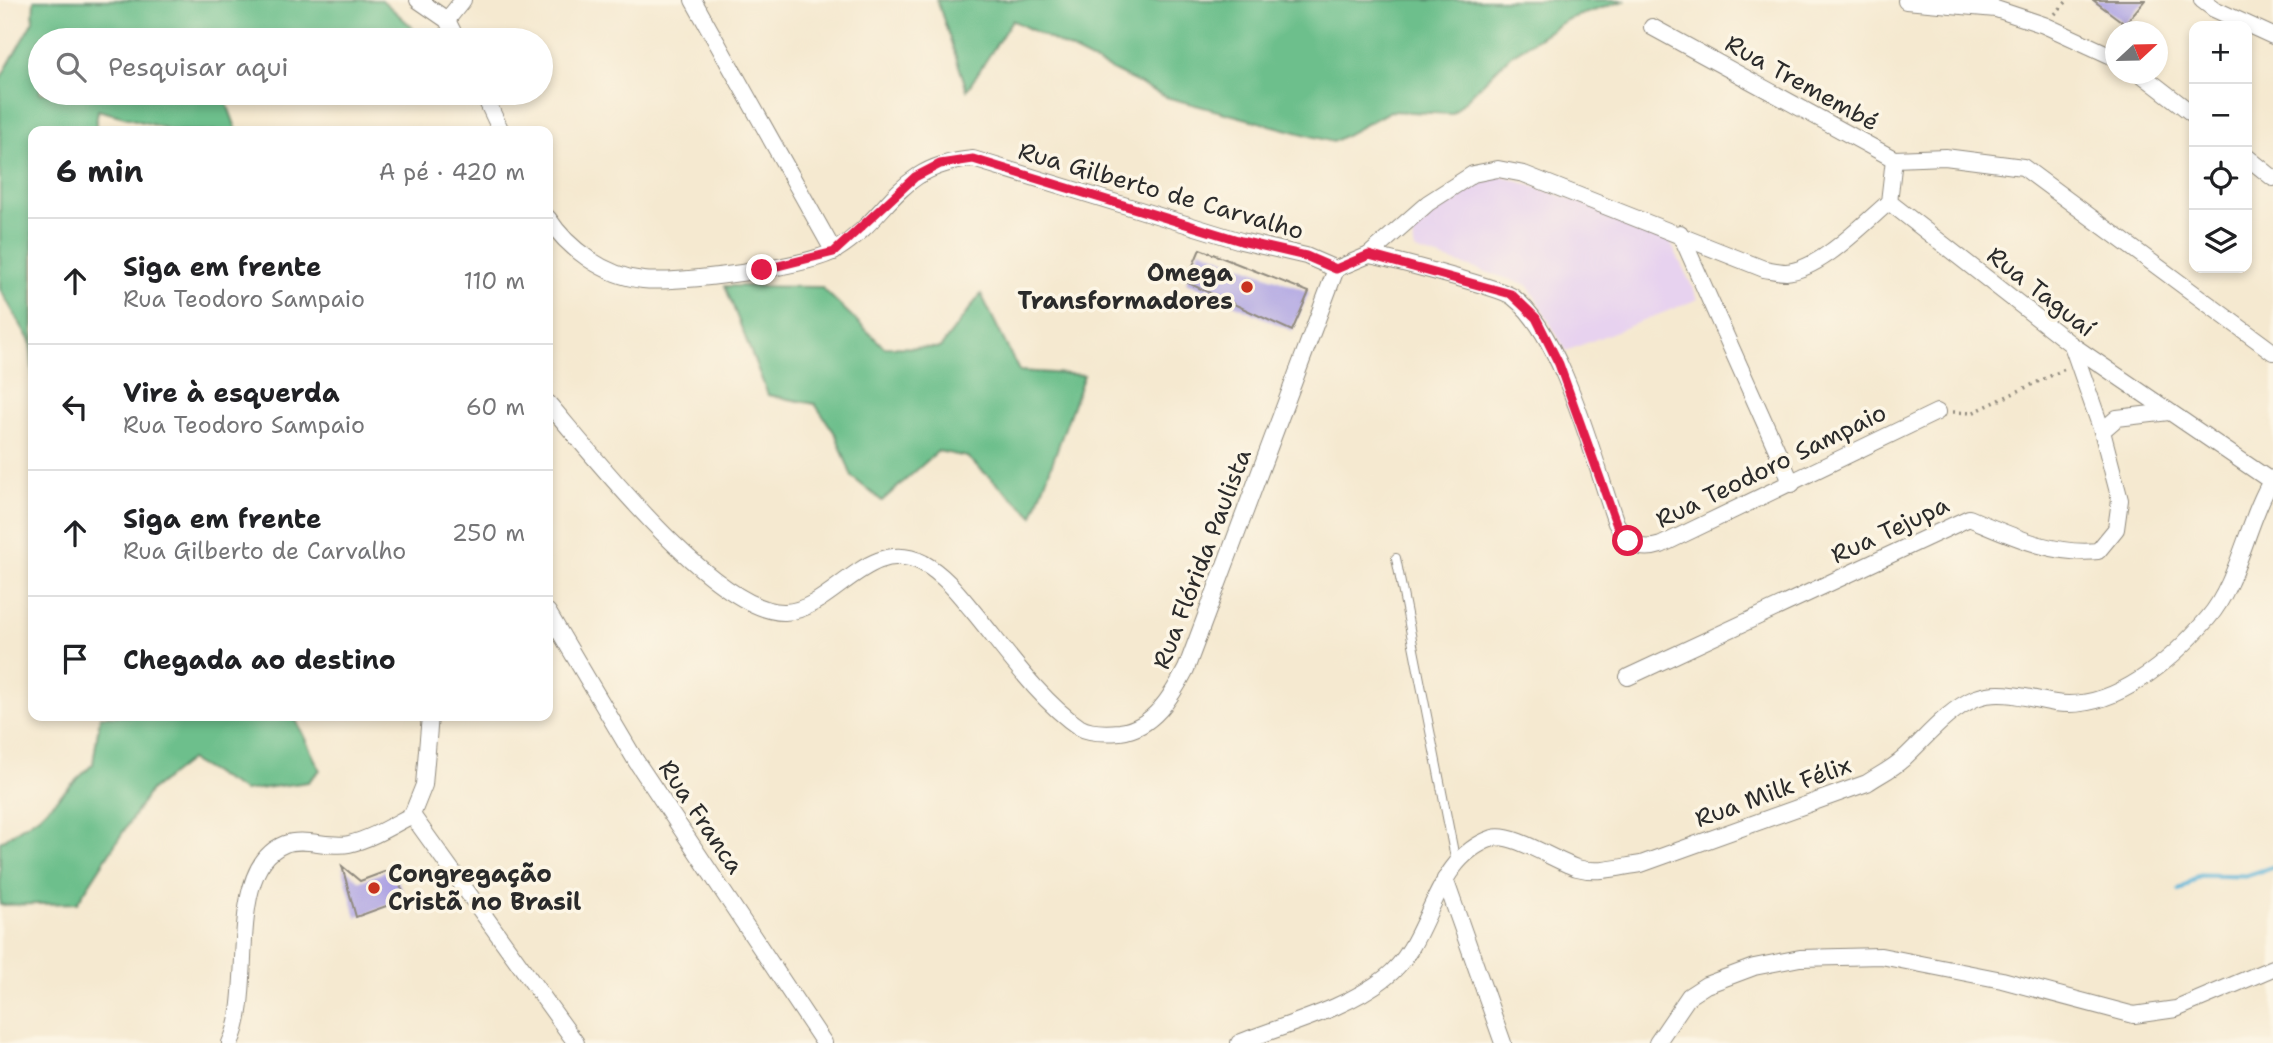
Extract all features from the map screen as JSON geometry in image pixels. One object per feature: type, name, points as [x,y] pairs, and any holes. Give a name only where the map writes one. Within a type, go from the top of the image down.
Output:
[{"type":"street","points":[[418,0],[447,20],[451,28]]},
{"type":"street","points":[[447,20],[463,0]]},
{"type":"street","points":[[693,0],[834,252]]},
{"type":"street","points":[[2202,0],[2214,9],[2273,36]]},
{"type":"street","points":[[1906,1],[1996,9],[2044,25],[2105,53]]},
{"type":"street","name":"Rua Tremembé","points":[[1652,27],[1894,159]]},
{"type":"street","points":[[2154,84],[2189,111]]},
{"type":"street","points":[[489,105],[499,126]]},
{"type":"street","points":[[1336,269],[1369,255],[1452,185],[1473,174],[1498,169],[1524,174],[1681,233],[1764,269],[1785,272],[1805,267],[1829,252],[1889,202],[1894,159],[1945,158],[2023,167],[2269,347]]},
{"type":"street","name":"Rua Gilberto de Carvalho","points":[[553,226],[560,236],[586,257],[612,271],[643,280],[762,270],[834,252],[915,177],[940,164],[973,159],[1241,241],[1306,256],[1336,269]]},
{"type":"street","points":[[2252,161],[2273,178]]},
{"type":"street","name":"Rua Taguaí","points":[[1889,202],[2072,345],[2169,412]]},
{"type":"street","points":[[1681,233],[1792,484]]},
{"type":"street","name":"Rua Teodoro Sampaio","points":[[1369,255],[1511,294],[1536,318],[1559,364],[1616,523],[1628,541],[1638,548],[1648,549],[1661,545],[1937,412]]},
{"type":"street","name":"Rua Flórida Paulista","points":[[553,408],[683,553],[724,588],[754,606],[771,611],[801,610],[866,566],[897,557],[921,562],[948,582],[1031,679],[1080,728],[1102,733],[1124,731],[1143,725],[1159,710],[1174,693],[1186,669],[1336,269]]},
{"type":"street","name":"Rua Tejupa","points":[[1628,677],[1969,518],[2055,550],[2074,554],[2098,551],[2116,529],[2120,500],[2102,431],[2076,363],[2072,345]]},
{"type":"street","points":[[2102,431],[2117,418],[2169,412],[2272,480]]},
{"type":"street","name":"Rua Milk Félix","points":[[1239,1043],[1342,1002],[1385,978],[1404,955],[1456,863],[1473,846],[1497,836],[1512,838],[1579,868],[1604,870],[1641,863],[1867,783],[1900,762],[1951,714],[1978,698],[1997,694],[2059,704],[2091,701],[2125,688],[2156,667],[2210,616],[2272,480]]},
{"type":"street","name":"Rua Franca","points":[[553,620],[636,761],[824,1043]]},
{"type":"street","points":[[230,1043],[242,994],[251,880],[263,861],[286,843],[349,844],[412,815],[424,785],[430,721]]},
{"type":"street","points":[[412,815],[576,1043]]},
{"type":"street","points":[[1445,879],[1503,1043]]},
{"type":"street","points":[[1657,1043],[1689,996],[1706,985],[1754,967],[1800,958],[1881,956],[2001,980],[2134,1015],[2176,1009],[2273,968]]},
{"type":"lane","points":[[1396,558],[1456,863]]},
{"type":"path","points":[[1937,412],[1972,413],[2076,363]]},
{"type":"shaded area","points":[[1491,172],[1665,231],[1698,299],[1566,351],[1528,285],[1415,250],[1411,230],[1446,195]]},
{"type":"green space","points":[[34,0],[382,0],[412,28],[29,28],[33,21]]},
{"type":"green space","points":[[937,0],[1627,0],[1568,19],[1510,56],[1452,114],[1390,111],[1333,142],[1166,97],[1012,20],[967,90]]},
{"type":"green space","points":[[28,30],[28,105],[227,105],[235,126],[157,126],[98,110],[96,126],[28,126],[28,338],[0,289],[0,79]]},
{"type":"green space","points":[[725,286],[821,287],[884,347],[940,348],[981,294],[1019,371],[1084,375],[1033,516],[967,457],[938,451],[882,501],[852,477],[836,435],[815,404],[768,395]]},
{"type":"green space","points":[[99,721],[296,721],[320,770],[308,782],[244,791],[190,760],[149,792],[77,903],[0,905],[0,842],[39,816],[93,764]]},
{"type":"building","points":[[2093,0],[2145,0],[2128,21],[2121,21]]},
{"type":"building","name":"Omega Transformadores","points":[[1200,249],[1309,292],[1292,331],[1186,282]]},
{"type":"building","name":"Congregação Cristã no Brasil","points":[[342,866],[360,881],[392,869],[404,894],[394,899],[392,904],[356,917]]},
{"type":"waterway","points":[[2180,890],[2200,875],[2246,876],[2273,867]]},
{"type":"place","name":"Omega Transformadores","points":[[1247,287]]},
{"type":"place","name":"Congregação Cristã no Brasil","points":[[374,888]]},
{"type":"route","points":[[762,270],[834,252],[850,240],[891,196],[915,177],[940,164],[973,159],[1241,241],[1306,256],[1336,269],[1369,255],[1511,294],[1536,318],[1559,364],[1616,523],[1628,541]]}]
